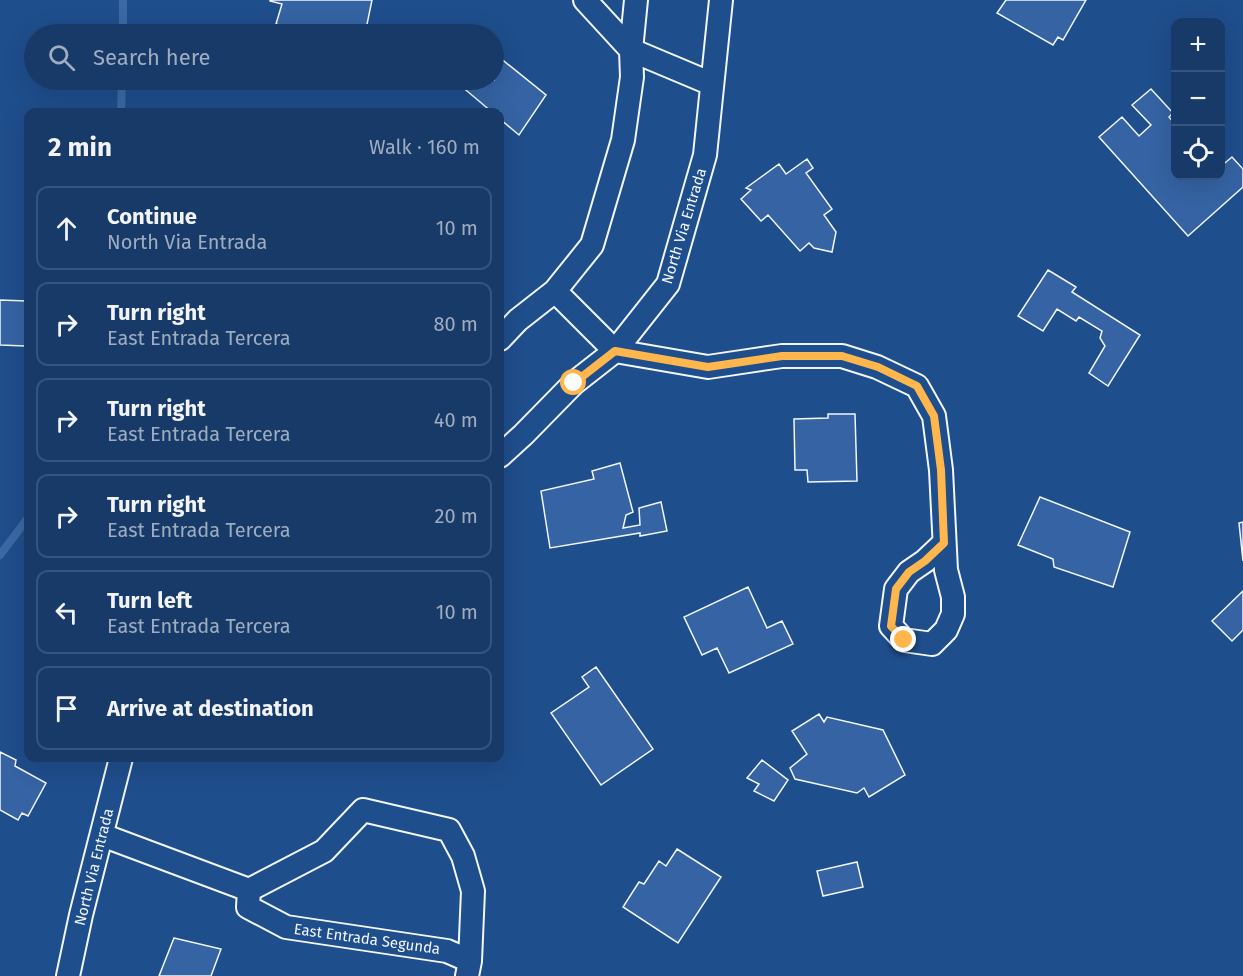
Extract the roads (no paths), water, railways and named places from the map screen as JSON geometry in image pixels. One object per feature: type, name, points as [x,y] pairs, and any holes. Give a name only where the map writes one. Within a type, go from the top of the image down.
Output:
[{"type":"street","points":[[585,0],[631,50],[712,84]]},
{"type":"street","points":[[504,335],[518,320],[555,291],[592,245],[622,140],[632,77],[631,50],[636,0]]},
{"type":"street","name":"North Via Entrada","points":[[504,452],[574,383],[615,351],[668,284],[705,155],[721,0]]},
{"type":"street","points":[[555,291],[615,351],[708,367],[782,356],[842,356],[878,367],[917,386],[934,416],[941,470],[944,543]]},
{"type":"street","name":"North Via Entrada","points":[[68,976],[81,915],[121,762]]},
{"type":"street","name":"East Entrada Segunda","points":[[363,810],[448,830],[463,856],[473,891],[469,968],[447,951],[286,927],[248,907],[249,890],[324,851],[363,810]]},
{"type":"street","points":[[102,835],[249,890]]},
{"type":"waterway","points":[[123,0],[123,24]]},
{"type":"waterway","points":[[121,108],[122,90]]},
{"type":"waterway","points":[[0,555],[24,523]]}]
